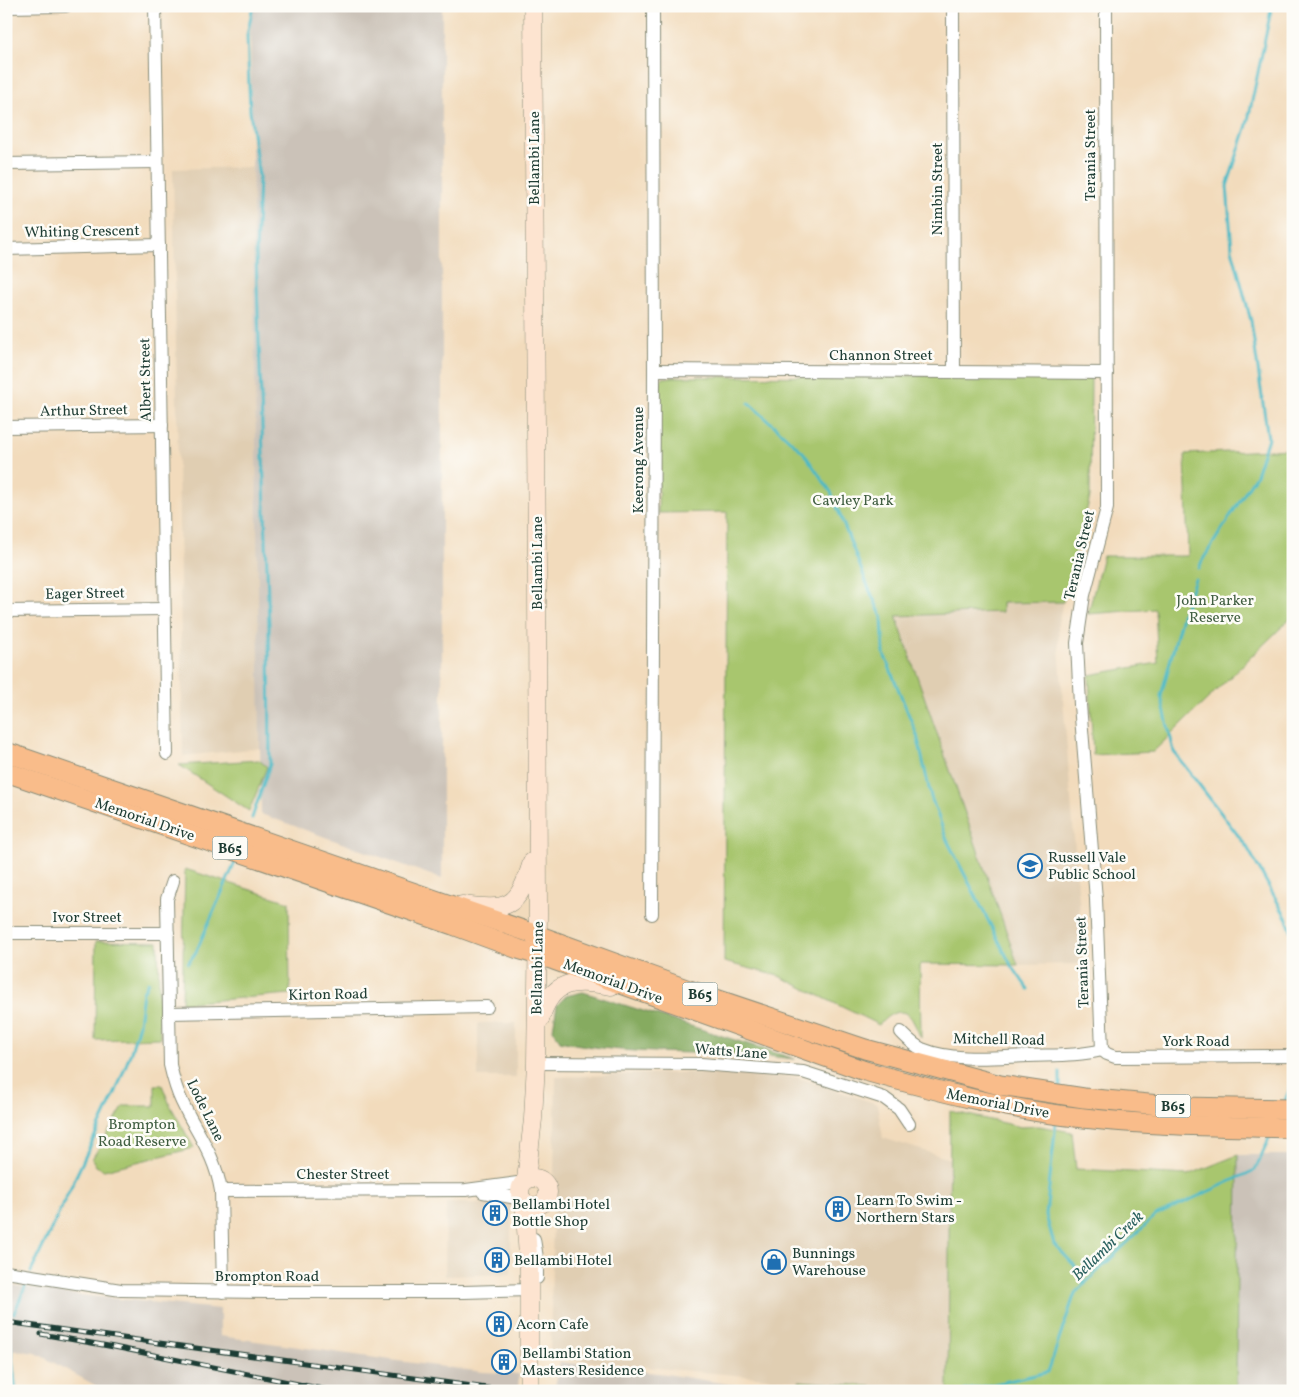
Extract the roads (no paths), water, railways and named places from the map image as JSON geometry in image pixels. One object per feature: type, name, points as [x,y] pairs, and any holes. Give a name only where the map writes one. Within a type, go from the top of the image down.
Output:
[{"type":"main road","name":"Bellambi Lane","points":[[533,6],[537,570],[537,935],[536,1063],[533,1119]]},
{"type":"main road","name":"Memorial Drive","points":[[6,752],[537,935],[689,990],[865,1049],[1000,1085],[1084,1098],[1181,1107],[1290,1109]]},
{"type":"main road","name":"Memorial Drive","points":[[6,772],[536,954],[865,1071],[964,1098],[1082,1118],[1162,1125],[1287,1128]]},
{"type":"main road","points":[[442,903],[482,908],[503,906],[513,901],[526,883],[537,847]]},
{"type":"main road","points":[[536,1038],[547,1001],[552,994],[568,983],[596,983],[641,991]]},
{"type":"main road","points":[[529,1270],[534,1234],[543,1202],[548,1192],[537,1156],[533,1119]]},
{"type":"main road","points":[[529,1391],[529,1270],[524,1190],[533,1119]]},
{"type":"main road","points":[[524,1190],[538,1178],[544,1183]]},
{"type":"main road","points":[[524,1190],[531,1205],[543,1202]]},
{"type":"street","points":[[6,7],[66,6]]},
{"type":"street","name":"Albert Street","points":[[155,6],[167,754]]},
{"type":"street","name":"Keerong Avenue","points":[[652,914],[654,6]]},
{"type":"street","name":"Nimbin Street","points":[[953,6],[954,372]]},
{"type":"street","name":"Terania Street","points":[[1102,1050],[1096,899],[1080,705],[1077,643],[1084,595],[1107,508],[1106,6]]},
{"type":"street","points":[[6,164],[157,162]]},
{"type":"street","name":"Whiting Crescent","points":[[6,249],[159,245]]},
{"type":"street","name":"Channon Street","points":[[654,370],[1107,373]]},
{"type":"street","name":"Arthur Street","points":[[6,427],[162,425]]},
{"type":"street","name":"Eager Street","points":[[6,611],[164,609]]},
{"type":"street","name":"Lode Lane","points":[[173,882],[167,899],[170,1065],[175,1086],[182,1103],[213,1159],[218,1175],[221,1191],[223,1292]]},
{"type":"street","name":"Ivor Street","points":[[6,933],[168,933]]},
{"type":"street","name":"Kirton Road","points":[[169,1013],[487,1007]]},
{"type":"street","name":"Mitchell Road","points":[[901,1032],[912,1044],[923,1049],[950,1055],[1008,1057],[1073,1055],[1102,1050]]},
{"type":"street","name":"York Road","points":[[1102,1050],[1115,1057],[1293,1056]]},
{"type":"street","name":"Watts Lane","points":[[536,1063],[701,1064],[803,1072],[884,1098],[899,1109],[909,1124]]},
{"type":"street","name":"Chester Street","points":[[221,1191],[524,1190]]},
{"type":"street","points":[[529,1353],[537,1312],[537,1258],[534,1234]]},
{"type":"street","name":"Brompton Road","points":[[6,1272],[121,1290],[223,1292],[464,1292],[529,1290]]},
{"type":"waterway","points":[[252,818],[270,764],[269,625],[256,255],[259,177],[250,111],[247,35],[253,6]]},
{"type":"waterway","points":[[1199,568],[1256,475],[1268,438],[1251,321],[1232,249],[1227,186],[1247,125],[1271,10]]},
{"type":"waterway","points":[[749,403],[803,452],[831,492],[882,617],[884,654],[917,735],[931,797],[947,840],[1010,963],[1028,989]]},
{"type":"waterway","points":[[1195,579],[1183,612],[1161,696],[1174,752],[1247,847],[1287,919],[1293,936]]},
{"type":"waterway","points":[[188,963],[196,952],[237,858]]},
{"type":"waterway","points":[[31,1272],[116,1091],[131,1052],[139,1024],[143,992],[148,982]]},
{"type":"waterway","points":[[1060,1072],[1060,1088]]},
{"type":"waterway","points":[[1284,1103],[1293,1081]]},
{"type":"waterway","points":[[1056,1122],[1046,1215],[1054,1244],[1074,1265],[1085,1284]]},
{"type":"waterway","name":"Bellambi Creek","points":[[964,1391],[1048,1372],[1075,1293],[1155,1216],[1255,1170],[1271,1134]]},
{"type":"waterway","points":[[14,1313],[29,1278]]},
{"type":"waterway","points":[[10,1341],[16,1391]]},
{"type":"railway","points":[[6,1322],[509,1391]]},
{"type":"railway","points":[[41,1334],[333,1391]]},
{"type":"place","name":"Russell Vale Public School","points":[[1030,866]]},
{"type":"place","name":"Learn To Swim - Northern Stars","points":[[838,1209]]},
{"type":"place","name":"Bellambi Hotel Bottle Shop","points":[[495,1213]]},
{"type":"place","name":"Bellambi Hotel","points":[[497,1260]]},
{"type":"place","name":"Bunnings Warehouse","points":[[774,1262]]},
{"type":"place","name":"Acorn Cafe","points":[[499,1324]]},
{"type":"place","name":"Bellambi Station Masters Residence","points":[[504,1362]]},
{"type":"park label","name":"Cawley Park","points":[[853,500]]},
{"type":"park label","name":"John Parker Reserve","points":[[1215,608]]},
{"type":"park label","name":"Brompton Road Reserve","points":[[142,1132]]}]
